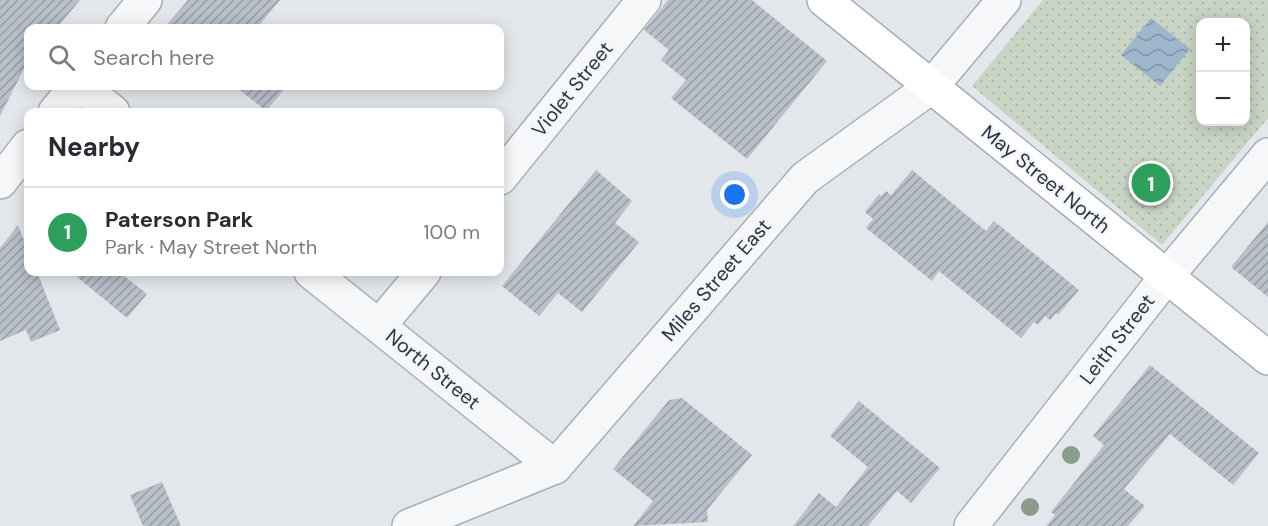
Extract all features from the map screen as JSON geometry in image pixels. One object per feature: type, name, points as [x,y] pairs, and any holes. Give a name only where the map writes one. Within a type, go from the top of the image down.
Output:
[{"type":"main road","name":"May Street North","points":[[824,0],[1268,358]]},
{"type":"street","points":[[125,24],[145,0]]},
{"type":"street","name":"Violet Street","points":[[504,173],[644,0]]},
{"type":"street","name":"Miles Street East","points":[[409,526],[555,467],[805,178],[931,87],[1004,0]]},
{"type":"street","points":[[59,108],[74,90]]},
{"type":"street","points":[[83,90],[108,108]]},
{"type":"street","points":[[0,182],[24,151]]},
{"type":"street","name":"Leith Street","points":[[971,526],[1167,276],[1268,155]]},
{"type":"street","name":"North Street","points":[[316,276],[555,467]]},
{"type":"street","points":[[379,326],[421,276]]},
{"type":"green space","points":[[1043,0],[1268,0],[1268,118],[1162,245],[972,86]]},
{"type":"water","points":[[1151,18],[1190,49],[1160,86],[1121,55]]},
{"type":"building","points":[[0,0],[80,0],[60,24],[24,24],[24,69],[0,116]]},
{"type":"building","points":[[188,0],[280,0],[260,24],[167,24]]},
{"type":"building","points":[[668,0],[752,0],[827,61],[747,159],[671,98],[686,80],[661,60],[669,50],[644,30]]},
{"type":"building","points":[[240,90],[284,90],[269,108],[262,108]]},
{"type":"building","points":[[596,170],[632,201],[615,223],[639,242],[582,312],[558,293],[539,316],[502,286]]},
{"type":"building","points":[[912,170],[986,231],[994,221],[1079,290],[1058,315],[1056,313],[1050,320],[1045,316],[1038,325],[1034,322],[1021,338],[939,271],[932,281],[866,228],[873,219],[865,212],[879,194],[881,196],[886,191],[891,195]]},
{"type":"building","points":[[1268,222],[1268,297],[1231,267]]},
{"type":"building","points":[[18,225],[24,241],[24,276],[39,276],[60,330],[31,342],[26,330],[0,341],[0,248]]},
{"type":"building","points":[[76,276],[124,276],[147,294],[127,318]]},
{"type":"building","points":[[1150,365],[1259,453],[1233,485],[1170,434],[1124,489],[1145,506],[1128,526],[1046,526],[1055,515],[1051,512],[1104,445],[1093,436]]},
{"type":"building","points":[[682,398],[752,455],[707,510],[708,522],[633,526],[653,501],[613,469],[669,400]]},
{"type":"building","points":[[859,401],[940,468],[911,503],[897,491],[868,526],[793,526],[819,493],[836,507],[868,467],[830,436]]},
{"type":"building","points":[[162,482],[181,526],[143,526],[130,495]]},
{"type":"place","name":"Paterson Park","points":[[1151,183]]}]
